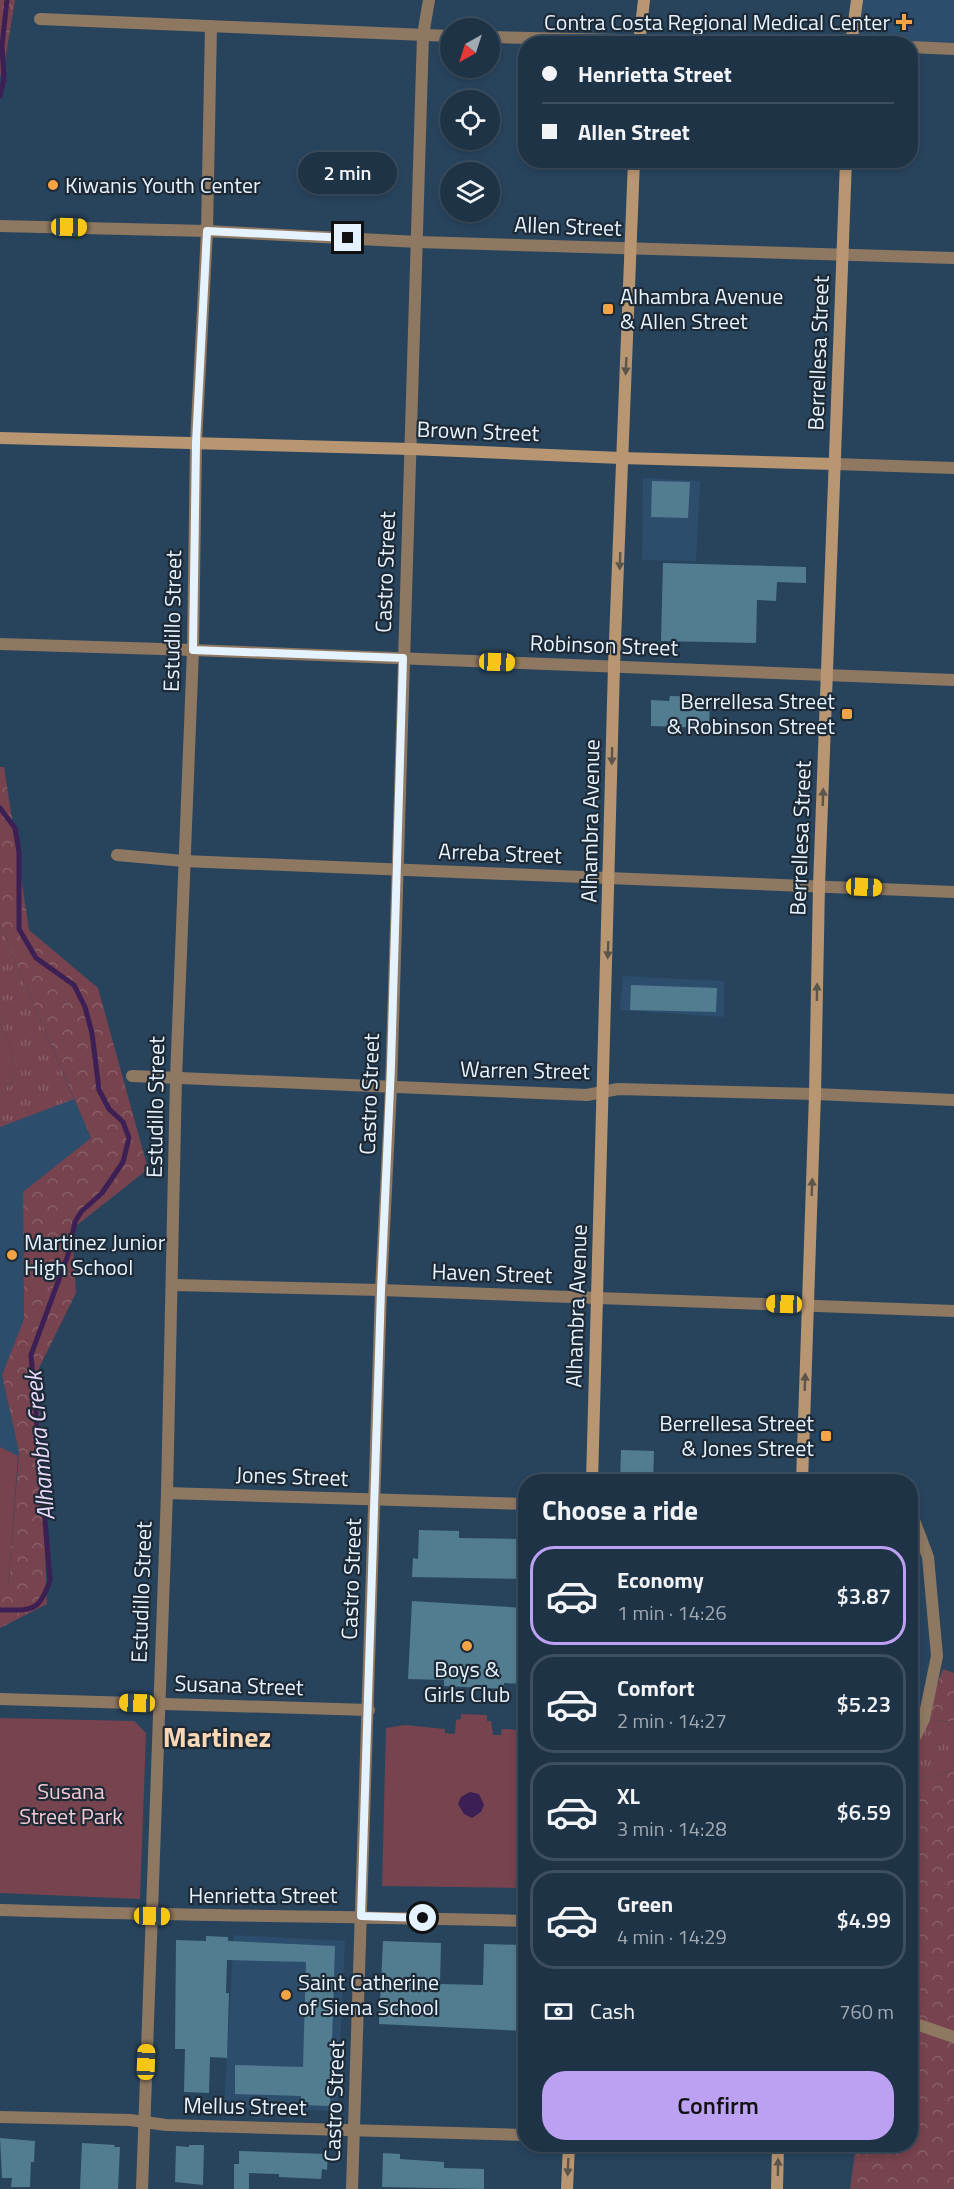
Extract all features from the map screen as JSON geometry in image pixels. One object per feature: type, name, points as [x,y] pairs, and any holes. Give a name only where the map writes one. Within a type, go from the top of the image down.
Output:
[{"type":"main road","points":[[640,36],[644,0]]},
{"type":"main road","points":[[852,36],[857,0]]},
{"type":"main road","name":"Alhambra Avenue","points":[[592,1474],[614,666],[634,168]]},
{"type":"main road","name":"Berrellesa Street","points":[[802,1474],[815,1094],[819,885],[846,168]]},
{"type":"main road","name":"Brown Street","points":[[0,438],[835,464]]},
{"type":"main road","points":[[567,2189],[569,2152]]},
{"type":"main road","points":[[777,2189],[778,2152]]},
{"type":"street","name":"Castro Street","points":[[352,2189],[381,1290],[391,1088],[423,35],[429,0]]},
{"type":"street","points":[[39,19],[440,36]]},
{"type":"street","name":"Estudillo Street","points":[[142,2189],[173,1285],[176,1077],[193,650],[196,443],[207,231],[211,26]]},
{"type":"street","points":[[500,37],[518,38]]},
{"type":"street","points":[[918,47],[954,49]]},
{"type":"street","name":"Allen Street","points":[[0,226],[207,231],[418,242],[954,258]]},
{"type":"street","name":"Brown Street","points":[[835,464],[954,468]]},
{"type":"street","name":"Robinson Street","points":[[0,644],[954,680]]},
{"type":"street","name":"Arreba Street","points":[[117,855],[184,861],[954,891]]},
{"type":"street","name":"Warren Street","points":[[132,1076],[587,1095],[618,1089],[954,1100]]},
{"type":"street","name":"Haven Street","points":[[173,1285],[381,1290],[954,1311]]},
{"type":"street","name":"Jones Street","points":[[166,1493],[518,1504]]},
{"type":"street","points":[[918,1534],[928,1557],[937,1656],[924,1719],[918,1731]]},
{"type":"street","name":"Susana Street","points":[[0,1699],[369,1710]]},
{"type":"street","name":"Henrietta Street","points":[[0,1910],[152,1916],[361,1916],[518,1921]]},
{"type":"street","points":[[918,2025],[954,2037]]},
{"type":"street","name":"Mellus Street","points":[[0,2117],[518,2135]]},
{"type":"shaded area","name":"Contra Costa Regional Medical Center","points":[[857,0],[954,0],[954,49],[918,45],[918,36],[852,36]]},
{"type":"shaded area","points":[[643,478],[700,481],[696,561],[642,560]]},
{"type":"shaded area","name":"Martinez Junior High School","points":[[0,925],[91,1138],[23,1192],[24,1319],[2,1375],[19,1452],[0,1588]]},
{"type":"shaded area","points":[[623,976],[724,981],[724,1017],[620,1010]]},
{"type":"shaded area","points":[[470,1792],[479,1794],[484,1805],[481,1812],[472,1818],[464,1814],[458,1804],[461,1797]]},
{"type":"shaded area","name":"Saint Catherine of Siena School","points":[[234,1935],[345,1941],[337,2111],[224,2108]]},
{"type":"green space","points":[[0,0],[15,0],[5,61],[0,77]]},
{"type":"green space","points":[[0,767],[4,767],[29,930],[98,988],[148,1169],[72,1229],[76,1293],[38,1370],[47,1604],[0,1628],[0,1588],[8,1588],[19,1452],[2,1375],[24,1319],[23,1192],[91,1138],[0,925]]},
{"type":"green space","points":[[0,925],[74,1099],[0,1127],[0,1095],[14,1078],[12,1053],[0,1018]]},
{"type":"green space","points":[[0,1018],[12,1053],[14,1078],[0,1095]]},
{"type":"green space","points":[[0,1447],[18,1456],[8,1589],[0,1588]]},
{"type":"green space","points":[[943,1669],[954,1673],[954,1722],[924,1719]]},
{"type":"green space","points":[[461,1714],[487,1715],[487,1721],[491,1721],[493,1735],[501,1735],[502,1729],[518,1730],[518,1888],[382,1886],[386,1728],[405,1725],[445,1729],[445,1733],[455,1734],[456,1720],[461,1719]]},
{"type":"green space","name":"Susana Street Park","points":[[0,1718],[134,1721],[146,1733],[140,1899],[0,1893]]},
{"type":"green space","points":[[924,1719],[954,1722],[954,1770],[919,1780],[918,1732]]},
{"type":"green space","points":[[954,1770],[954,2189],[850,2189],[855,2152],[918,2152],[918,1778],[919,1780]]},
{"type":"building","points":[[652,481],[690,482],[688,518],[651,517]]},
{"type":"building","points":[[663,563],[806,567],[806,583],[777,582],[776,601],[757,600],[756,643],[661,641]]},
{"type":"building","points":[[670,696],[710,697],[709,728],[651,726],[651,700],[669,701]]},
{"type":"building","points":[[631,985],[717,988],[716,1012],[630,1010]]},
{"type":"building","points":[[621,1450],[654,1451],[653,1474],[620,1474]]},
{"type":"building","points":[[419,1530],[459,1531],[459,1538],[518,1539],[518,1579],[412,1577],[413,1558],[418,1559]]},
{"type":"building","name":"Boys & Girls Club","points":[[412,1601],[518,1608],[518,1684],[504,1683],[504,1689],[444,1686],[444,1680],[408,1679]]},
{"type":"building","points":[[206,1936],[228,1937],[228,1941],[335,1946],[330,2106],[300,2105],[301,2096],[235,2094],[235,2065],[303,2067],[306,1962],[227,1960],[226,1993],[229,1993],[227,2058],[210,2057],[209,2093],[184,2092],[185,2049],[175,2049],[176,1940],[206,1941]]},
{"type":"building","points":[[383,1941],[441,1943],[440,1984],[483,1985],[484,1944],[518,1945],[518,2031],[379,2024]]},
{"type":"building","points":[[0,2138],[35,2141],[30,2187],[11,2187],[12,2178],[2,2178]]},
{"type":"building","points":[[82,2143],[120,2147],[118,2189],[80,2189]]},
{"type":"building","points":[[189,2145],[204,2145],[203,2185],[175,2182],[176,2146],[189,2147]]},
{"type":"building","points":[[239,2151],[328,2154],[327,2170],[322,2169],[321,2179],[249,2173],[249,2189],[234,2189],[234,2164],[239,2164]]},
{"type":"building","points":[[383,2153],[400,2154],[400,2159],[444,2162],[444,2168],[484,2169],[484,2189],[382,2187]]},
{"type":"waterway","name":"Alhambra Creek","points":[[0,96],[4,78],[2,46],[7,0]]},
{"type":"waterway","name":"Alhambra Creek","points":[[0,808],[15,828],[19,852],[19,929],[36,958],[74,985],[85,1007],[92,1033],[99,1090],[109,1109],[123,1122],[129,1138],[123,1162],[102,1193],[81,1212],[75,1222],[68,1255],[31,1355],[50,1580],[38,1604],[27,1609],[0,1610]]},
{"type":"place","name":"Contra Costa Regional Medical Center","points":[[904,22]]},
{"type":"place","name":"Kiwanis Youth Center","points":[[53,185]]},
{"type":"place","name":"Alhambra Avenue & Allen Street","points":[[608,309]]},
{"type":"place","name":"Berrellesa Street & Robinson Street","points":[[847,714]]},
{"type":"place","name":"Martinez Junior High School","points":[[12,1255]]},
{"type":"place","name":"Berrellesa Street & Jones Street","points":[[826,1436]]},
{"type":"place","name":"Boys & Girls Club","points":[[467,1646]]},
{"type":"place","name":"Saint Catherine of Siena School","points":[[286,1995]]},
{"type":"district","name":"Martinez","points":[[217,1736]]},
{"type":"route","points":[[348,238],[207,231],[196,443],[193,650],[403,658],[398,870],[381,1290],[361,1916],[423,1918]]}]
